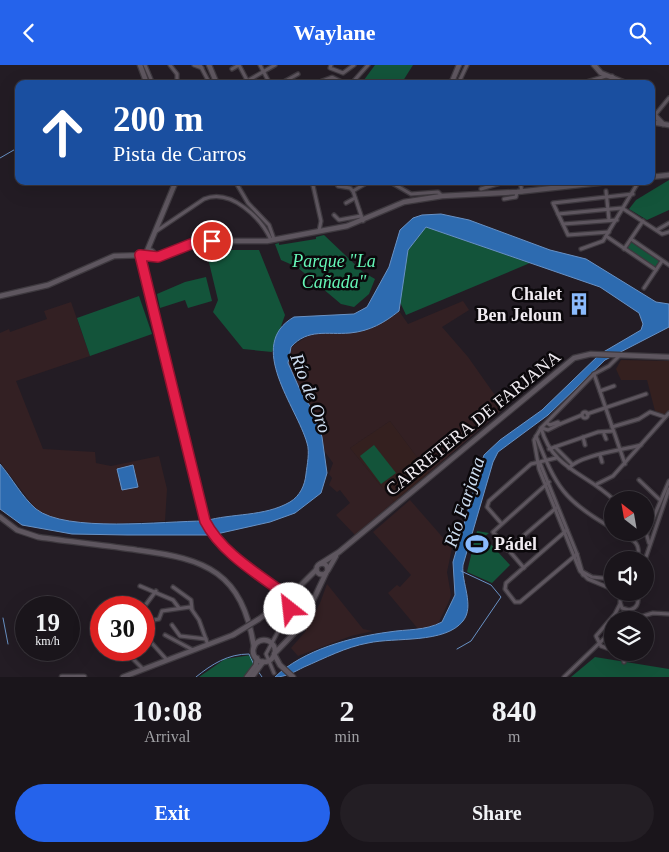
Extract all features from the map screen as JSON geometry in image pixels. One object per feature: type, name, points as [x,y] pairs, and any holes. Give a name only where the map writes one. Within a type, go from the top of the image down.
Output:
[{"type":"street","points":[[140,65],[146,80]]},
{"type":"street","points":[[145,65],[152,80]]},
{"type":"street","points":[[170,65],[177,73],[177,80]]},
{"type":"street","points":[[194,65],[201,67],[208,80]]},
{"type":"street","points":[[209,65],[215,80]]},
{"type":"street","points":[[232,69],[239,65],[247,80]]},
{"type":"street","points":[[260,65],[268,80]]},
{"type":"street","points":[[251,80],[275,65]]},
{"type":"street","points":[[340,77],[354,65]]},
{"type":"street","points":[[355,80],[368,65]]},
{"type":"street","points":[[453,80],[459,65]]},
{"type":"street","points":[[460,80],[467,65]]},
{"type":"street","points":[[331,66],[343,73]]},
{"type":"street","points":[[595,66],[601,73],[619,80]]},
{"type":"street","points":[[287,80],[298,74]]},
{"type":"street","points":[[595,80],[610,76]]},
{"type":"street","points":[[610,76],[614,80]]},
{"type":"street","points":[[663,124],[656,116],[669,98]]},
{"type":"street","points":[[655,122],[669,125]]},
{"type":"street","points":[[655,177],[669,175]]},
{"type":"street","points":[[150,253],[154,234],[174,185]]},
{"type":"street","points":[[237,185],[248,203],[269,225],[272,240]]},
{"type":"street","points":[[313,185],[321,221],[319,231]]},
{"type":"street","points":[[337,185],[353,191],[363,185]]},
{"type":"street","points":[[395,185],[411,194],[438,192],[442,196]]},
{"type":"street","points":[[480,189],[494,185]]},
{"type":"street","points":[[504,199],[516,197],[520,192],[520,185]]},
{"type":"street","points":[[0,296],[48,285],[114,256],[150,253],[161,256],[204,241],[272,240],[329,229],[399,203],[442,196],[520,192],[581,185]]},
{"type":"street","points":[[581,249],[601,243],[633,195],[637,185]]},
{"type":"street","points":[[353,191],[362,218]]},
{"type":"street","points":[[606,191],[609,220]]},
{"type":"street","points":[[609,232],[568,235],[554,203],[633,195]]},
{"type":"street","points":[[154,234],[210,197],[234,200],[264,227]]},
{"type":"street","points":[[346,203],[355,198]]},
{"type":"street","points":[[558,214],[624,209],[656,230],[664,234],[669,232]]},
{"type":"street","points":[[259,214],[272,240]]},
{"type":"street","points":[[334,215],[339,220],[362,218]]},
{"type":"street","points":[[563,224],[617,220]]},
{"type":"street","points":[[321,221],[329,229]]},
{"type":"street","points":[[624,249],[643,221]]},
{"type":"street","points":[[656,230],[669,223]]},
{"type":"street","points":[[606,236],[656,270]]},
{"type":"street","points":[[631,239],[669,265]]},
{"type":"street","points":[[140,255],[205,521],[212,535],[225,548],[289,597],[290,609],[266,654],[266,661],[274,673]]},
{"type":"street","points":[[662,261],[669,261]]},
{"type":"street","points":[[644,288],[662,261]]},
{"type":"street","name":"CARRETERA DE FARJANA","points":[[320,564],[339,552],[560,368],[579,356],[596,354],[669,357]]},
{"type":"street","points":[[604,586],[590,581],[583,573],[534,446],[536,436],[541,428],[594,374],[610,366],[618,355]]},
{"type":"street","points":[[594,374],[624,464]]},
{"type":"street","points":[[600,391],[614,386]]},
{"type":"street","points":[[541,428],[548,430],[582,415],[586,418],[587,414],[646,394]]},
{"type":"street","points":[[549,449],[598,432],[604,433],[639,419],[650,412],[665,417]]},
{"type":"street","points":[[596,484],[609,479],[642,445],[669,413]]},
{"type":"street","points":[[546,423],[550,425],[558,422],[560,424]]},
{"type":"street","points":[[541,428],[549,449],[556,458],[604,491]]},
{"type":"street","points":[[604,433],[606,439]]},
{"type":"street","points":[[536,436],[562,491],[578,507],[604,523]]},
{"type":"street","points":[[583,437],[585,445]]},
{"type":"street","points":[[569,468],[572,464],[600,455],[642,445]]},
{"type":"street","points":[[555,447],[572,464]]},
{"type":"street","points":[[600,455],[602,462]]},
{"type":"street","points":[[501,523],[487,505],[531,464],[556,458]]},
{"type":"street","points":[[638,480],[660,500]]},
{"type":"street","points":[[654,513],[669,481]]},
{"type":"street","points":[[547,483],[554,494],[556,507]]},
{"type":"street","points":[[524,568],[493,532],[547,483]]},
{"type":"street","points":[[654,531],[669,489]]},
{"type":"street","points":[[554,494],[562,491]]},
{"type":"street","points":[[508,550],[556,507]]},
{"type":"street","points":[[0,517],[13,527],[30,535],[178,555],[200,562],[216,572],[240,599],[252,635],[257,658],[256,668],[252,677]]},
{"type":"street","points":[[566,531],[504,587],[515,602],[519,603],[575,555]]},
{"type":"street","points":[[648,541],[649,547]]},
{"type":"street","points":[[648,551],[651,541]]},
{"type":"street","name":"CARRETERA DE FARJANA","points":[[266,661],[284,646],[301,626],[327,571],[339,552]]},
{"type":"street","points":[[123,677],[233,635],[289,597],[318,572],[327,571],[326,565],[320,564],[318,572],[320,588]]},
{"type":"street","points":[[583,573],[592,577],[604,578]]},
{"type":"street","points":[[140,586],[156,591],[175,601],[179,608]]},
{"type":"street","points":[[173,587],[192,601],[192,609],[208,645]]},
{"type":"street","points":[[152,596],[156,591]]},
{"type":"street","points":[[622,611],[633,609],[637,601]]},
{"type":"street","points":[[616,611],[620,604],[626,609]]},
{"type":"street","points":[[155,620],[160,618],[162,611],[188,607],[192,609]]},
{"type":"street","points":[[654,613],[669,613]]},
{"type":"street","points":[[172,625],[180,636],[206,639]]},
{"type":"street","points":[[598,643],[597,633],[604,626]]},
{"type":"street","points":[[165,635],[193,651]]},
{"type":"street","points":[[252,635],[261,641],[284,646]]},
{"type":"street","points":[[564,677],[604,638]]},
{"type":"street","points":[[254,647],[261,641]]},
{"type":"street","points":[[598,643],[604,646]]},
{"type":"street","points":[[272,644],[274,654],[280,665],[292,677]]},
{"type":"street","points":[[155,648],[167,661]]},
{"type":"street","points":[[257,658],[280,665]]},
{"type":"street","points":[[135,661],[144,670]]},
{"type":"street","points":[[247,677],[266,661]]},
{"type":"street","points":[[62,677],[84,677]]},
{"type":"shaded area","points":[[463,301],[469,310],[442,327],[468,357],[504,408],[429,473],[390,421],[350,448],[394,502],[355,535],[336,515],[350,503],[340,490],[337,492],[329,485],[332,478],[329,474],[333,463],[325,452],[315,414],[301,392],[288,363],[291,347],[311,334],[350,333],[375,327],[399,311],[408,324]]},
{"type":"shaded area","points":[[71,302],[90,356],[16,381],[43,449],[95,452],[96,463],[111,466],[159,456],[167,489],[165,521],[101,524],[48,517],[35,508],[0,462],[0,333],[9,329],[10,332],[47,319],[44,311]]},
{"type":"shaded area","points":[[621,360],[669,361],[669,410],[664,416],[655,411],[647,380],[621,380],[616,369]]},
{"type":"shaded area","points":[[390,421],[429,473],[394,502],[350,448]]},
{"type":"shaded area","points":[[410,500],[452,548],[447,572],[451,595],[449,601],[438,624],[419,630],[388,593],[397,585],[400,587],[411,575],[373,532]]},
{"type":"shaded area","points":[[327,584],[363,629],[373,631],[351,636],[298,656],[291,648],[305,632],[320,603]]},
{"type":"green space","points":[[375,65],[413,65],[404,80],[364,80]]},
{"type":"green space","points":[[669,180],[669,210],[647,220],[629,209],[636,200]]},
{"type":"green space","points":[[426,227],[530,263],[406,315],[399,300],[408,250]]},
{"type":"green space","name":"Parque \"La Cañada\"","points":[[324,235],[363,272],[375,279],[369,294],[354,307],[341,304],[297,267],[281,260],[275,244],[316,239],[316,237]]},
{"type":"green space","points":[[631,242],[659,261],[655,267],[627,248]]},
{"type":"green space","points":[[206,250],[259,250],[285,315],[272,352],[243,349],[213,312],[218,300]]},
{"type":"green space","points":[[206,277],[212,301],[188,308],[185,300],[160,308],[157,294],[185,282]]},
{"type":"green space","points":[[139,296],[152,334],[90,356],[77,318]]},
{"type":"green space","points":[[374,445],[396,473],[381,484],[360,456]]},
{"type":"green space","points":[[477,531],[489,533],[484,537],[510,565],[492,583],[467,572]]},
{"type":"green space","points":[[251,655],[255,665],[244,677],[199,677],[225,659]]},
{"type":"green space","points":[[595,657],[604,658],[604,661],[620,661],[669,669],[669,677],[571,677]]},
{"type":"water","name":"Río de Oro","points":[[441,214],[469,220],[550,250],[586,259],[656,302],[669,304],[669,327],[605,360],[548,415],[498,452],[493,462],[463,565],[468,608],[463,621],[455,628],[432,636],[379,641],[352,647],[290,674],[275,677],[299,659],[328,646],[359,637],[423,628],[442,622],[455,595],[453,562],[484,455],[500,440],[542,410],[600,354],[641,330],[643,324],[639,313],[600,287],[426,227],[408,250],[399,311],[382,323],[370,328],[350,333],[311,335],[297,341],[291,347],[288,363],[301,392],[315,414],[322,437],[327,473],[321,493],[295,513],[270,522],[212,535],[127,535],[72,534],[22,525],[0,509],[0,464],[26,499],[36,509],[50,516],[69,521],[141,524],[205,521],[270,510],[290,502],[297,497],[303,486],[308,450],[302,428],[278,377],[274,360],[274,343],[280,329],[294,317],[354,314],[367,307],[389,267],[400,230],[413,218],[422,215]]},
{"type":"water","points":[[133,465],[138,487],[122,490],[117,469]]},
{"type":"waterway","points":[[0,158],[15,149]]},
{"type":"waterway","points":[[457,649],[471,641],[501,597],[491,585],[461,571]]},
{"type":"waterway","points":[[3,618],[8,644]]},
{"type":"waterway","points":[[196,677],[214,664],[241,654],[249,654],[254,665]]},
{"type":"waterway","points":[[258,671],[262,677]]},
{"type":"place","name":"Chalet Ben Jeloun","points":[[579,304]]},
{"type":"place","name":"Pádel","points":[[477,544]]},
{"type":"route","points":[[212,241],[191,244],[158,257],[140,255],[205,521],[212,535],[225,548],[289,597],[291,601],[290,609]]},
{"type":"water label","name":"Río Farjana","points":[[464,502]]}]
